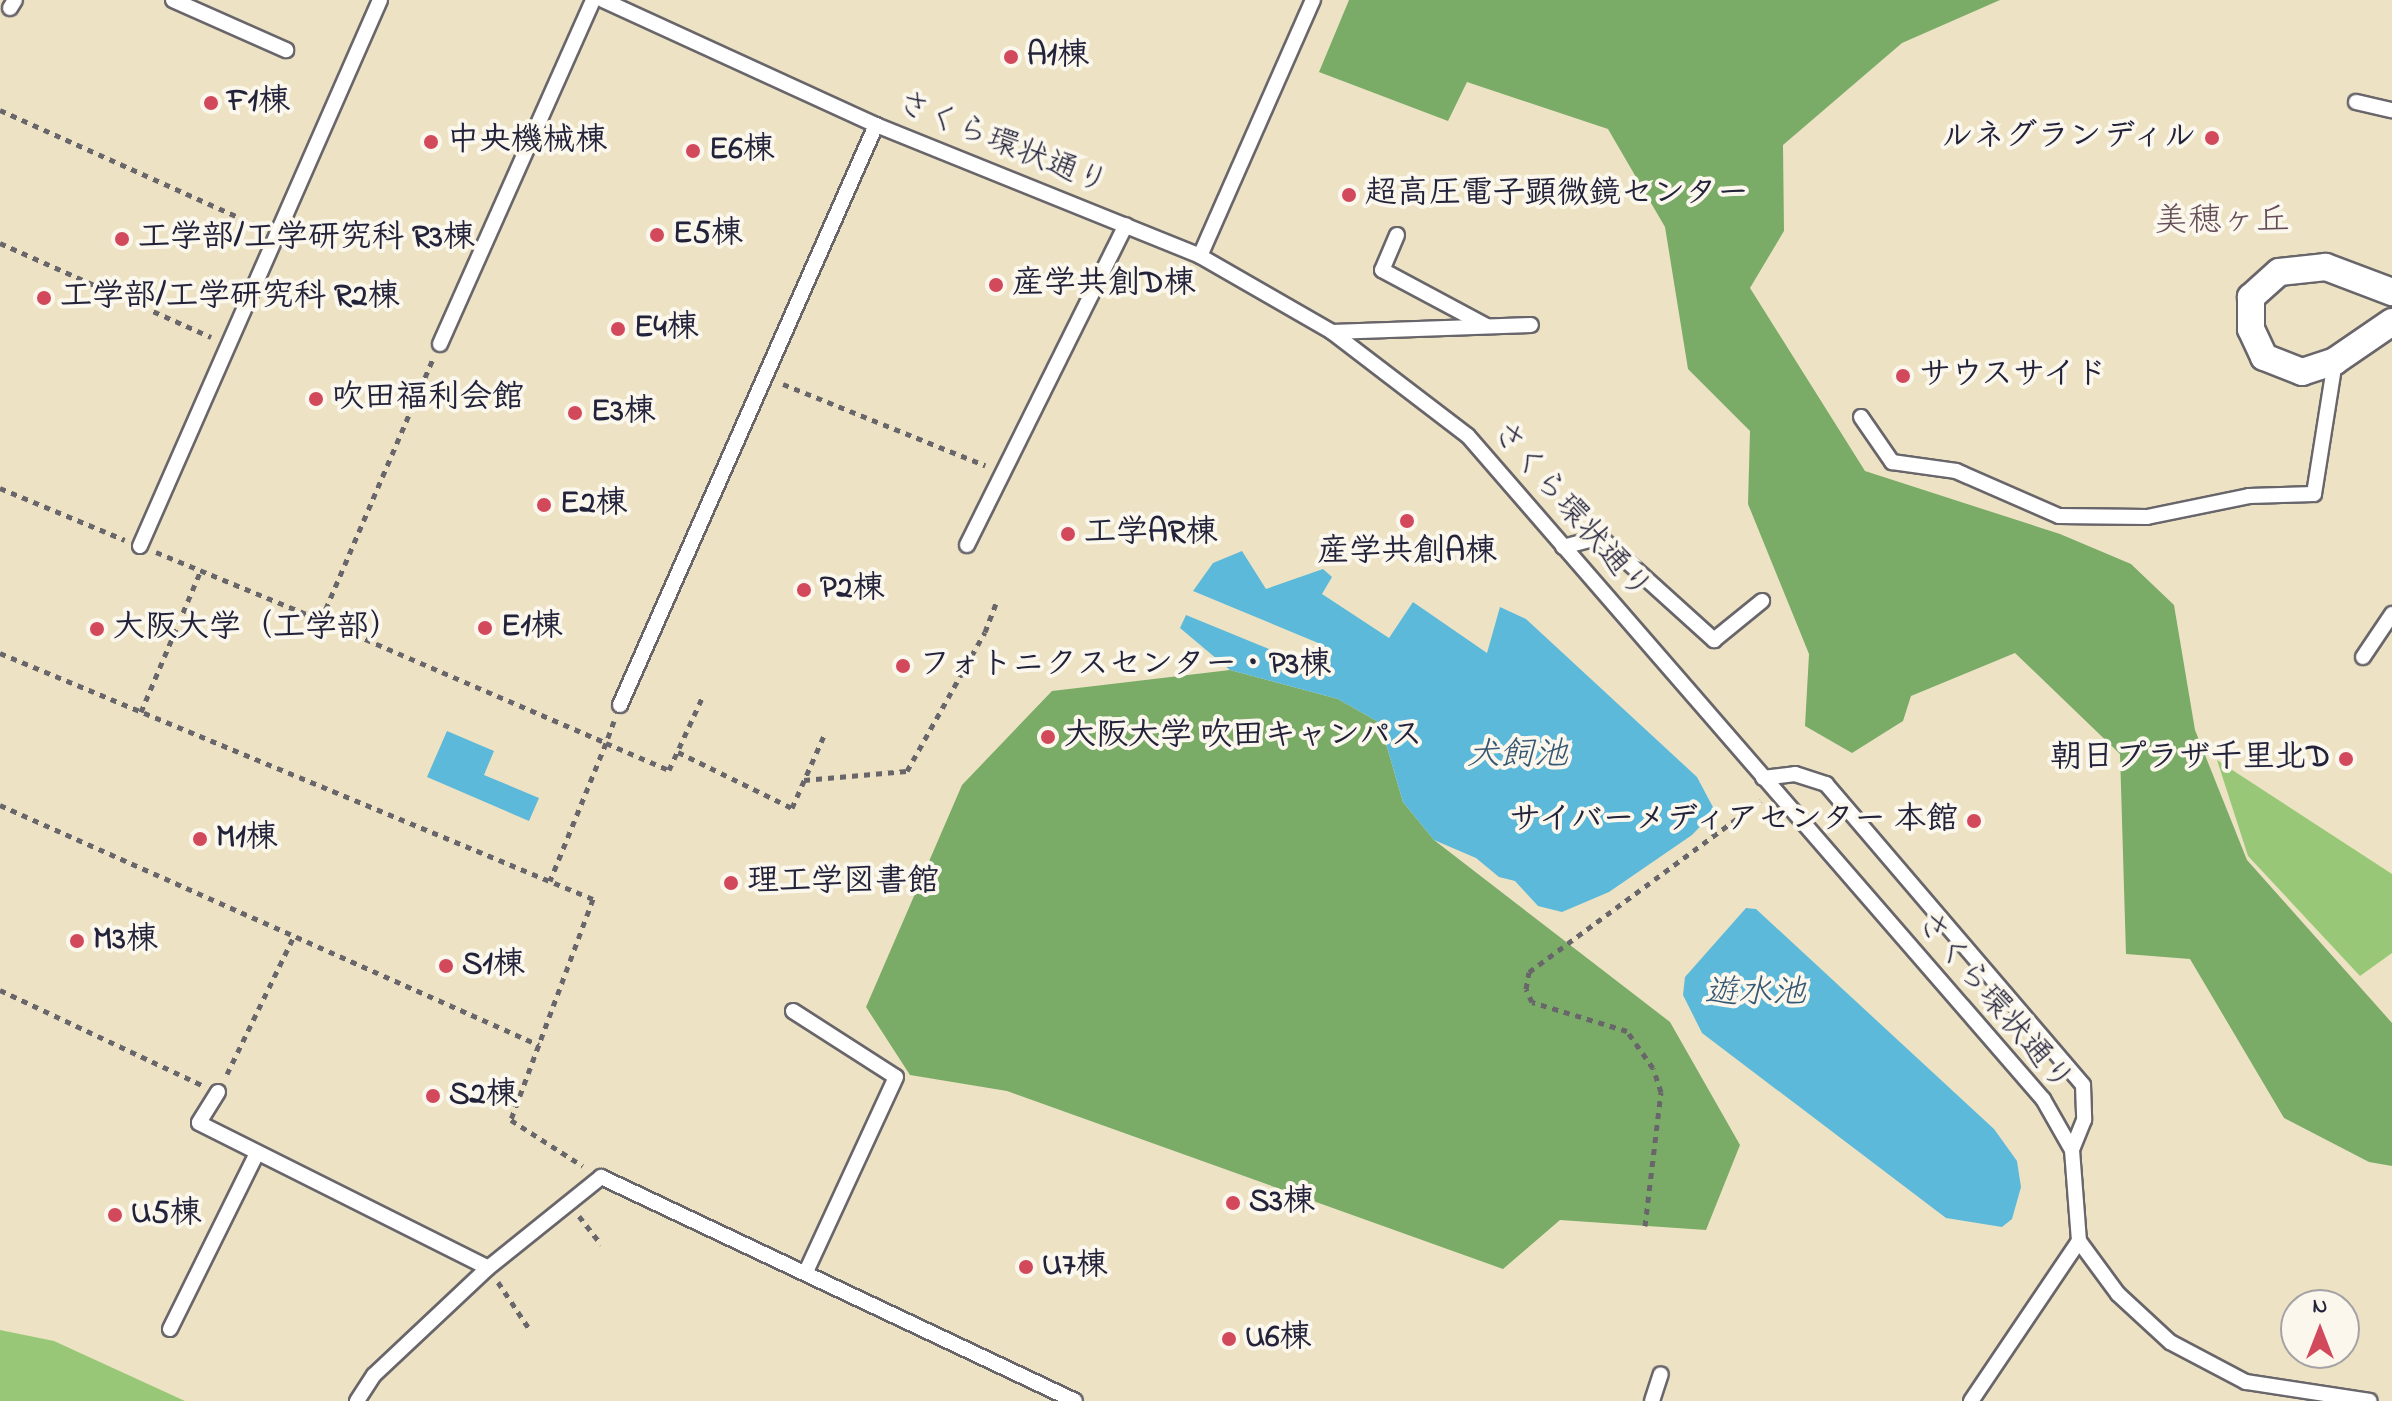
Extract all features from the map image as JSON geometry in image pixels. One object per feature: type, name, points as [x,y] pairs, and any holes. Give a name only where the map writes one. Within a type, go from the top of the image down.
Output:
[{"type":"street","points":[[2392,292],[2326,267],[2279,272],[2251,297],[2251,329],[2264,357],[2302,372],[2335,361],[2392,322]]},
{"type":"lane","points":[[173,0],[286,50]]},
{"type":"lane","points":[[140,546],[380,0]]},
{"type":"lane","points":[[440,344],[593,0]]},
{"type":"lane","name":"さくら環状通り","points":[[603,0],[876,125],[1200,256],[1332,332],[1468,436],[2043,1099],[2072,1150],[2079,1241]]},
{"type":"lane","points":[[1200,256],[1313,0]]},
{"type":"lane","points":[[2356,102],[2392,110]]},
{"type":"lane","points":[[620,705],[876,125]]},
{"type":"lane","points":[[967,545],[1001,471],[1126,225]]},
{"type":"lane","points":[[1397,235],[1382,270],[1487,327]]},
{"type":"lane","points":[[1332,332],[1531,325]]},
{"type":"lane","points":[[1861,417],[1892,462],[1956,471],[2059,516],[2147,517],[2249,496],[2314,494],[2335,361]]},
{"type":"lane","points":[[1563,547],[1600,537],[1714,640],[1762,601]]},
{"type":"lane","points":[[2363,657],[2392,614]]},
{"type":"lane","points":[[1763,778],[1795,774],[1826,784],[2083,1085],[2084,1120],[2072,1150]]},
{"type":"lane","points":[[793,1011],[896,1077],[807,1270]]},
{"type":"lane","points":[[218,1092],[199,1123],[488,1268]]},
{"type":"lane","points":[[170,1329],[257,1153]]},
{"type":"lane","points":[[357,1401],[374,1375],[488,1268],[601,1177],[807,1270],[1075,1401]]},
{"type":"lane","points":[[1971,1401],[2079,1241],[2118,1294],[2170,1342],[2246,1382],[2370,1401]]},
{"type":"lane","points":[[1652,1401],[1661,1374]]},
{"type":"path","points":[[0,110],[275,234]]},
{"type":"path","points":[[0,243],[228,345]]},
{"type":"path","points":[[321,620],[440,344]]},
{"type":"path","points":[[763,377],[1001,471]]},
{"type":"path","points":[[0,488],[321,620],[669,770],[702,698]]},
{"type":"path","points":[[141,712],[201,570]]},
{"type":"path","points":[[804,780],[907,771],[985,632],[997,600]]},
{"type":"path","points":[[1,655],[593,899],[511,1120],[601,1177]]},
{"type":"path","points":[[826,731],[792,808],[804,780],[826,731]]},
{"type":"path","points":[[550,881],[606,743]]},
{"type":"path","points":[[678,752],[792,808]]},
{"type":"path","points":[[1645,1226],[1661,1092],[1653,1068],[1627,1031],[1532,1002],[1526,989],[1529,972],[1775,790]]},
{"type":"path","points":[[0,805],[539,1045]]},
{"type":"path","points":[[0,990],[218,1092],[294,936]]},
{"type":"path","points":[[569,1202],[601,1244]]},
{"type":"path","points":[[488,1268],[530,1330]]},
{"type":"green space","points":[[1349,0],[2000,0],[1902,43],[1783,145],[1784,231],[1750,288],[1865,471],[2060,534],[2131,564],[2174,605],[2195,730],[2247,860],[2392,1023],[2392,1166],[2369,1162],[2284,1118],[2190,959],[2126,954],[2120,754],[2015,653],[1911,696],[1903,721],[1852,753],[1805,726],[1809,654],[1748,504],[1750,431],[1688,369],[1665,227],[1608,129],[1467,82],[1448,121],[1319,72]]},
{"type":"green space","points":[[1230,670],[1338,699],[1380,723],[1403,802],[1434,840],[1670,1022],[1740,1145],[1706,1230],[1560,1220],[1503,1269],[1007,1091],[910,1075],[866,1007],[962,785],[1052,691]]},
{"type":"green space","points":[[2217,760],[2392,874],[2392,953],[2360,976],[2248,856]]},
{"type":"green space","points":[[0,1330],[54,1341],[185,1401],[0,1401]]},
{"type":"water","name":"犬飼池","points":[[1242,551],[1266,589],[1323,569],[1332,577],[1322,594],[1389,638],[1413,602],[1487,653],[1500,607],[1526,619],[1697,777],[1715,811],[1692,835],[1609,892],[1562,912],[1538,906],[1515,881],[1499,877],[1476,858],[1434,840],[1403,802],[1380,723],[1338,699],[1230,670],[1180,628],[1186,615],[1315,668],[1323,645],[1193,591],[1213,563]]},
{"type":"water","points":[[447,731],[494,751],[484,775],[539,798],[529,821],[427,777]]},
{"type":"water","name":"遊水池","points":[[1746,908],[1756,909],[1994,1129],[2017,1161],[2021,1187],[2012,1219],[2002,1227],[1946,1218],[1702,1033],[1683,995],[1685,977]]},
{"type":"place","name":"A1棟","points":[[1011,57]]},
{"type":"place","name":"F1棟","points":[[211,103]]},
{"type":"place","name":"ルネグランディル","points":[[2212,138]]},
{"type":"place","name":"中央機械棟","points":[[431,142]]},
{"type":"place","name":"E6棟","points":[[693,151]]},
{"type":"place","name":"超高圧電子顕微鏡センター","points":[[1349,195]]},
{"type":"place","name":"E5棟","points":[[657,235]]},
{"type":"place","name":"工学部/工学研究科 R3棟","points":[[122,239]]},
{"type":"place","name":"産学共創D棟","points":[[996,285]]},
{"type":"place","name":"工学部/工学研究科 R2棟","points":[[44,298]]},
{"type":"place","name":"E4棟","points":[[618,329]]},
{"type":"place","name":"サウスサイド","points":[[1903,376]]},
{"type":"place","name":"吹田福利会館","points":[[316,399]]},
{"type":"place","name":"E3棟","points":[[575,413]]},
{"type":"place","name":"E2棟","points":[[544,505]]},
{"type":"place","name":"産学共創A棟","points":[[1407,521]]},
{"type":"place","name":"工学AR棟","points":[[1068,534]]},
{"type":"place","name":"P2棟","points":[[804,590]]},
{"type":"place","name":"E1棟","points":[[485,628]]},
{"type":"place","name":"大阪大学（工学部）","points":[[97,629]]},
{"type":"place","name":"フォトニクスセンター・P3棟","points":[[903,666]]},
{"type":"place","name":"大阪大学 吹田キャンパス","points":[[1048,737]]},
{"type":"place","name":"朝日プラザ千里北D","points":[[2346,759]]},
{"type":"place","name":"サイバーメディアセンター 本館","points":[[1974,821]]},
{"type":"place","name":"M1棟","points":[[200,839]]},
{"type":"place","name":"理工学図書館","points":[[731,883]]},
{"type":"place","name":"M3棟","points":[[77,941]]},
{"type":"place","name":"S1棟","points":[[446,966]]},
{"type":"place","name":"S2棟","points":[[433,1096]]},
{"type":"place","name":"S3棟","points":[[1233,1203]]},
{"type":"place","name":"U5棟","points":[[115,1215]]},
{"type":"place","name":"U7棟","points":[[1026,1267]]},
{"type":"place","name":"U6棟","points":[[1229,1339]]},
{"type":"district","name":"美穂ヶ丘","points":[[2222,223]]}]
